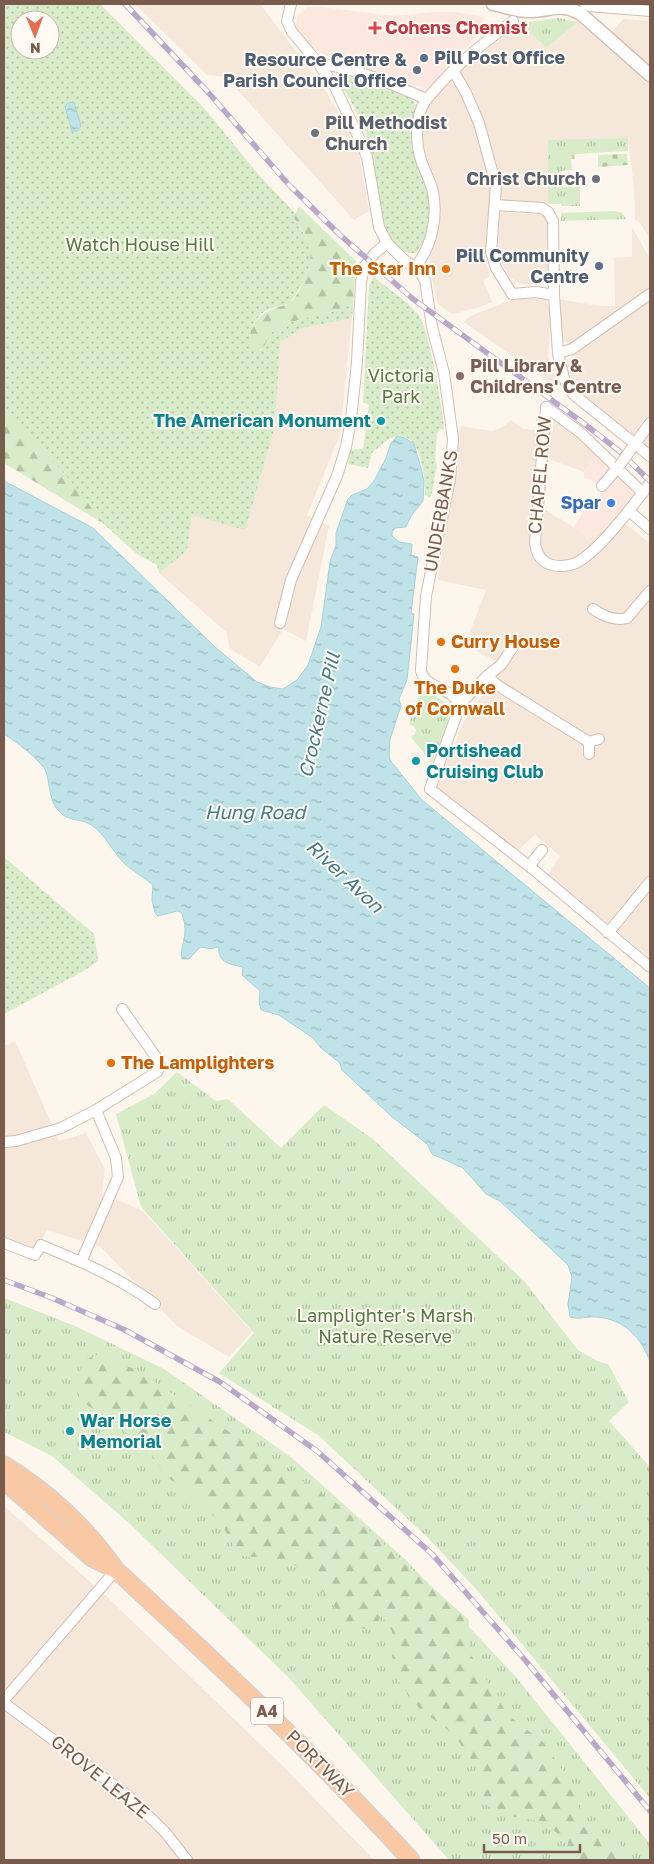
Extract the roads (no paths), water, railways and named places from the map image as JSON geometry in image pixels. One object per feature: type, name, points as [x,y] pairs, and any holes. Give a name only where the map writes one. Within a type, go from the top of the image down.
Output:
[{"type":"highway","name":"PORTWAY","points":[[4,1465],[51,1499],[100,1547],[116,1570],[281,1724],[330,1773],[411,1860]]},
{"type":"highway","name":"PORTWAY","points":[[4,1483],[10,1486],[92,1558],[116,1570]]},
{"type":"street","points":[[291,4],[287,21],[292,32],[334,87],[350,117],[366,157],[379,227],[387,243],[415,268],[423,258],[431,235],[435,210],[432,188],[421,160],[418,146],[417,127],[421,110],[426,99],[453,70],[486,41],[513,21]]},
{"type":"street","points":[[493,4],[529,12],[554,5],[579,5],[650,11]]},
{"type":"street","points":[[579,5],[581,14],[650,75]]},
{"type":"street","points":[[318,64],[338,66],[362,72],[426,99]]},
{"type":"street","points":[[453,70],[466,93],[479,123],[496,185],[491,252],[496,268],[512,294],[536,292],[554,295]]},
{"type":"street","points":[[495,205],[542,208],[548,212],[553,221],[554,295],[558,353],[564,379],[572,394],[634,446],[650,456]]},
{"type":"street","points":[[280,623],[292,580],[337,476],[346,447],[357,362],[360,282],[364,267],[375,253],[387,243]]},
{"type":"street","name":"UNDERBANKS","points":[[415,268],[423,276],[426,284],[432,327],[444,373],[454,440],[450,478],[426,596],[421,670],[424,678],[452,695],[458,704]]},
{"type":"street","points":[[558,353],[572,349],[650,294]]},
{"type":"street","name":"CHAPEL ROW","points":[[629,510],[582,560],[566,566],[552,565],[541,559],[536,552],[535,542],[546,407],[581,433],[618,467],[646,488]]},
{"type":"street","points":[[602,486],[650,423]]},
{"type":"street","points":[[646,488],[629,510],[650,530]]},
{"type":"street","points":[[593,609],[606,616],[627,618],[650,591]]},
{"type":"street","points":[[518,641],[501,665],[487,676],[468,697],[458,704],[458,715],[429,786],[431,791],[529,866],[650,967]]},
{"type":"street","points":[[487,676],[498,685],[594,741],[589,754]]},
{"type":"street","points":[[529,866],[542,850]]},
{"type":"street","points":[[608,933],[650,882]]},
{"type":"street","points":[[4,1142],[16,1141],[61,1128],[96,1110],[158,1072],[160,1066],[158,1060],[122,1009]]},
{"type":"street","points":[[81,1262],[118,1177],[116,1158],[96,1110]]},
{"type":"street","points":[[4,1243],[35,1255],[41,1245],[106,1273],[133,1288],[155,1304]]},
{"type":"street","points":[[4,1702],[116,1570]]},
{"type":"street","name":"GROVE LEAZE","points":[[4,1702],[127,1795],[165,1832],[187,1860]]},
{"type":"water","points":[[74,102],[81,126],[77,131],[72,131],[65,106],[68,103]]},
{"type":"water","points":[[397,436],[405,438],[414,444],[424,481],[423,501],[411,516],[406,527],[395,528],[392,533],[392,536],[399,542],[412,544],[411,555],[418,557],[411,613],[414,614],[407,680],[399,699],[401,706],[390,739],[390,760],[422,800],[650,988],[650,1362],[647,1353],[637,1338],[624,1326],[607,1319],[570,1317],[568,1304],[572,1277],[568,1265],[500,1201],[486,1194],[463,1168],[432,1154],[427,1144],[391,1116],[342,1070],[340,1063],[321,1048],[313,1038],[279,1015],[261,1010],[259,1002],[260,991],[242,975],[243,967],[223,960],[217,947],[212,949],[200,947],[189,959],[182,959],[181,951],[185,929],[181,912],[177,911],[158,916],[155,913],[152,900],[153,885],[125,864],[105,838],[90,824],[68,818],[57,809],[52,799],[48,778],[43,767],[27,751],[4,734],[4,481],[93,528],[215,647],[257,682],[283,689],[297,680],[308,665],[321,627],[330,562],[336,545],[336,533],[348,499],[352,495],[367,489],[374,481],[386,458],[391,443]]},
{"type":"railway","points":[[125,4],[207,91],[289,185],[340,235],[413,299],[582,422],[618,450],[650,481]]},
{"type":"railway","points":[[4,1280],[52,1298],[125,1330],[220,1382],[317,1451],[432,1554],[525,1660],[650,1811]]},
{"type":"place","name":"Cohens Chemist","points":[[375,28]]},
{"type":"place","name":"Pill Post Office","points":[[424,58]]},
{"type":"place","name":"Resource Centre & Parish Council Office","points":[[417,70]]},
{"type":"place","name":"Pill Methodist Church","points":[[315,133]]},
{"type":"place","name":"Christ Church","points":[[596,179]]},
{"type":"place","name":"Pill Community Centre","points":[[599,266]]},
{"type":"place","name":"The Star Inn","points":[[446,269]]},
{"type":"place","name":"Pill Library & Childrens' Centre","points":[[460,376]]},
{"type":"place","name":"The American Monument","points":[[381,421]]},
{"type":"place","name":"Spar","points":[[611,503]]},
{"type":"place","name":"Curry House","points":[[441,642]]},
{"type":"place","name":"The Duke of Cornwall","points":[[455,669]]},
{"type":"place","name":"Portishead Cruising Club","points":[[416,761]]},
{"type":"place","name":"The Lamplighters","points":[[111,1063]]},
{"type":"place","name":"War Horse Memorial","points":[[70,1431]]},
{"type":"park label","name":"Watch House Hill","points":[[140,245]]},
{"type":"park label","name":"Victoria Park","points":[[401,386]]},
{"type":"park label","name":"Lamplighter's Marsh Nature Reserve","points":[[385,1326]]},
{"type":"water label","name":"Crockerne Pill","points":[[319,715]]},
{"type":"water label","name":"Hung Road","points":[[255,812]]},
{"type":"water label","name":"River Avon","points":[[345,876]]}]
